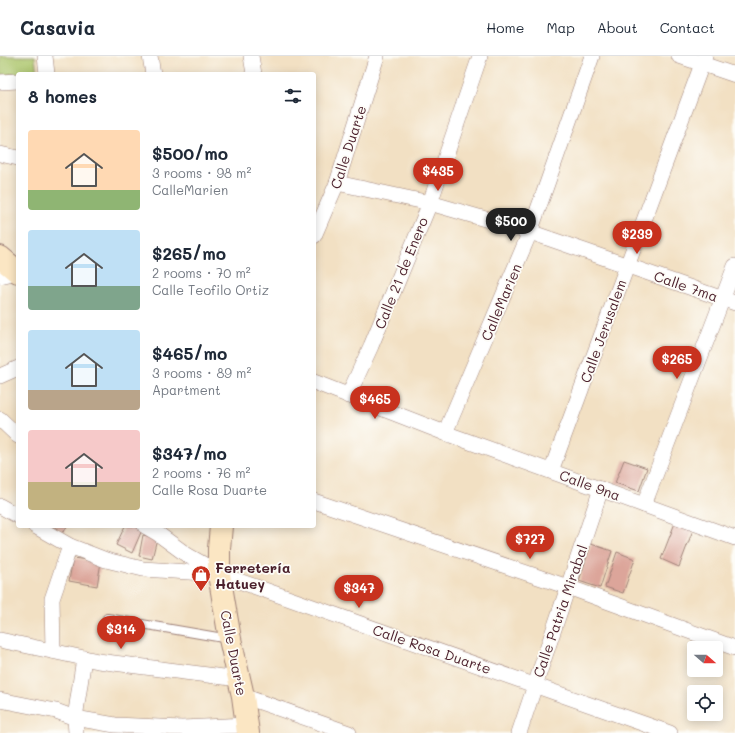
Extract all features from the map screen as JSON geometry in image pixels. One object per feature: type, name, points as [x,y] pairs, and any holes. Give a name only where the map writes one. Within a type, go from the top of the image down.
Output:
[{"type":"street","points":[[45,56],[47,72]]},
{"type":"street","points":[[150,56],[153,72]]},
{"type":"street","points":[[251,56],[254,72]]},
{"type":"street","name":"Calle Duarte","points":[[316,231],[337,183],[377,56]]},
{"type":"street","name":"Calle 21 de Enero","points":[[348,396],[372,346],[430,203],[480,56]]},
{"type":"street","name":"CalleMarien","points":[[445,433],[530,232],[592,56]]},
{"type":"street","points":[[679,56],[704,60],[735,75]]},
{"type":"street","name":"Calle Jerusalem","points":[[551,471],[704,60]]},
{"type":"street","points":[[0,82],[16,81]]},
{"type":"street","points":[[0,154],[16,158]]},
{"type":"street","name":"Calle 7ma","points":[[337,183],[430,203],[530,232],[729,301]]},
{"type":"street","points":[[0,257],[16,270]]},
{"type":"street","points":[[644,505],[729,301],[735,266]]},
{"type":"street","points":[[0,276],[16,272]]},
{"type":"street","points":[[0,376],[16,369]]},
{"type":"street","name":"Calle 9na","points":[[316,383],[445,433],[735,538]]},
{"type":"street","points":[[0,419],[16,434]]},
{"type":"street","name":"Calle Patria Mirabal","points":[[519,733],[601,489]]},
{"type":"street","points":[[316,503],[568,587],[735,648]]},
{"type":"street","points":[[0,506],[16,515]]},
{"type":"street","name":"Calle Rosa Duarte","points":[[38,528],[70,546],[106,560],[143,569],[219,574],[670,733]]},
{"type":"street","points":[[153,528],[187,556],[219,574]]},
{"type":"street","name":"Calle Duarte","points":[[222,528],[219,574],[248,729]]},
{"type":"street","points":[[53,651],[52,599],[70,546]]},
{"type":"street","points":[[0,640],[98,661],[241,688],[349,733]]},
{"type":"street","points":[[75,726],[84,658]]},
{"type":"street","points":[[0,700],[56,711],[75,726],[114,725],[248,729]]},
{"type":"lane","points":[[107,618],[230,639]]},
{"type":"green space","points":[[0,56],[35,56],[37,72],[16,72],[16,74],[0,75]]},
{"type":"building","points":[[624,460],[647,468],[639,491],[615,483]]},
{"type":"building","points":[[675,523],[693,530],[679,567],[661,559]]},
{"type":"building","points":[[57,528],[66,528],[64,532]]},
{"type":"building","points":[[124,528],[138,528],[142,530],[132,553],[116,545]]},
{"type":"building","points":[[143,535],[157,538],[152,559],[139,556]]},
{"type":"building","points":[[591,544],[612,551],[600,588],[579,581]]},
{"type":"building","points":[[617,552],[635,559],[623,593],[605,587]]},
{"type":"building","points":[[73,558],[101,562],[97,586],[69,581]]},
{"type":"place","name":"Ferretería Hatuey","points":[[201,592]]}]
